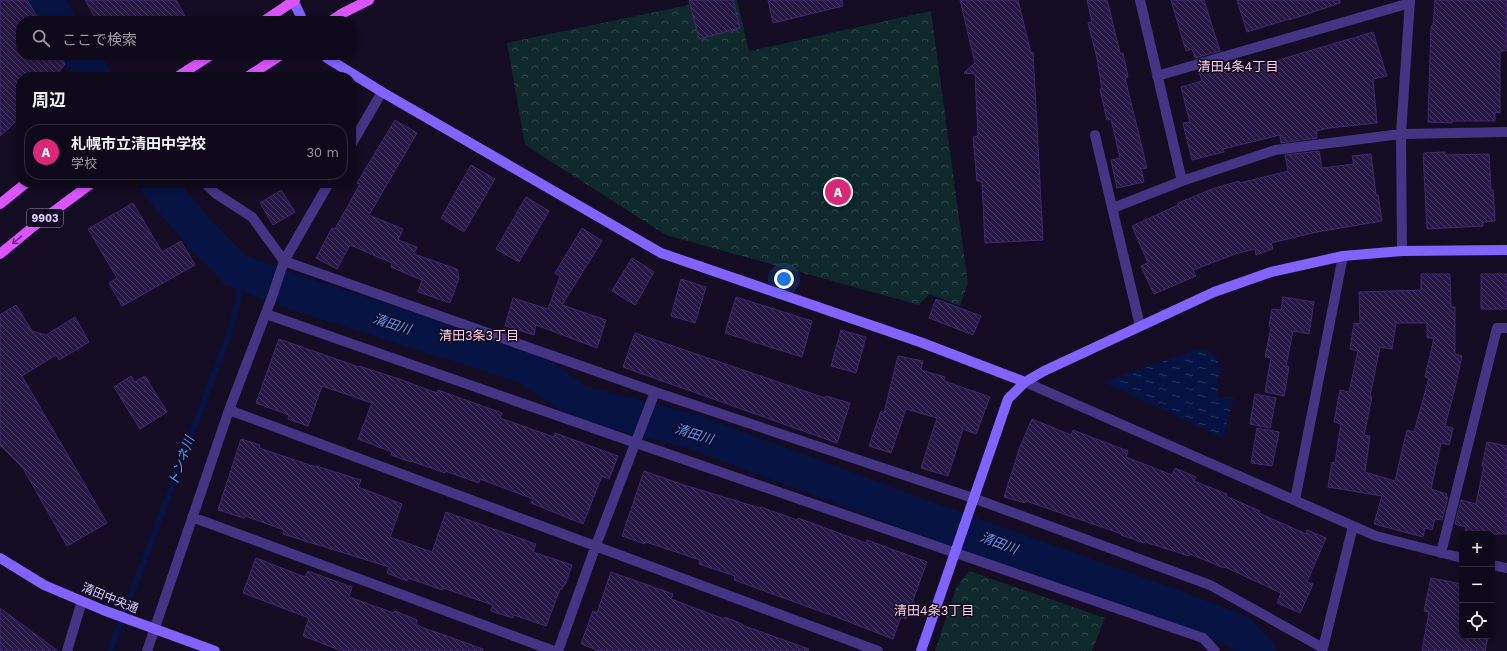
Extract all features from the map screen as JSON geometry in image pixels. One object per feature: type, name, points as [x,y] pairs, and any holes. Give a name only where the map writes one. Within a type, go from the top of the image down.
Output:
[{"type":"main road","points":[[271,16],[294,0]]},
{"type":"main road","points":[[338,16],[369,0]]},
{"type":"main road","points":[[185,72],[203,60]]},
{"type":"main road","points":[[255,72],[273,60]]},
{"type":"main road","points":[[0,204],[20,188]]},
{"type":"main road","name":"9903","points":[[0,254],[34,226],[85,188]]},
{"type":"street","points":[[294,0],[301,16]]},
{"type":"street","points":[[1140,0],[1182,181]]},
{"type":"street","points":[[1157,76],[1410,1],[1402,134],[1402,251]]},
{"type":"street","points":[[333,60],[351,72]]},
{"type":"street","points":[[356,75],[382,92],[661,253],[920,342],[1025,382],[1376,536],[1459,557]]},
{"type":"street","points":[[356,136],[382,92]]},
{"type":"street","points":[[1113,208],[1182,181],[1275,150],[1402,134],[1507,132]]},
{"type":"street","points":[[1095,135],[1140,326]]},
{"type":"street","points":[[210,188],[215,193],[252,217],[284,260],[655,392],[973,498],[1210,585],[1322,648],[1353,526]]},
{"type":"street","points":[[148,651],[229,410],[266,314],[284,260],[326,188]]},
{"type":"street","points":[[921,651],[1008,399],[1025,382],[1044,371],[1214,292],[1270,272],[1343,256],[1402,251],[1507,250]]},
{"type":"street","points":[[1295,500],[1343,256]]},
{"type":"street","points":[[266,314],[636,443],[956,548],[1203,638],[1215,651]]},
{"type":"street","points":[[1441,553],[1496,328],[1507,328]]},
{"type":"street","points":[[558,651],[596,545],[655,392]]},
{"type":"street","points":[[229,410],[596,545],[878,651]]},
{"type":"street","points":[[192,517],[554,651]]},
{"type":"street","name":"清田中央通","points":[[0,558],[44,584],[82,601],[137,623],[215,651]]},
{"type":"street","points":[[1495,566],[1507,568]]},
{"type":"street","points":[[67,651],[82,601]]},
{"type":"green space","points":[[712,0],[737,0],[749,51],[931,11],[968,284],[960,306],[929,294],[919,305],[666,235],[525,145],[507,43]]},
{"type":"green space","points":[[969,571],[1105,618],[1092,651],[935,651],[956,588]]},
{"type":"water","points":[[1198,349],[1208,351],[1217,357],[1219,367],[1217,397],[1234,397],[1223,438],[1103,382]]},
{"type":"building","points":[[0,0],[27,0],[37,16],[16,16],[16,60],[63,60],[65,64],[59,72],[16,72],[16,122],[0,136]]},
{"type":"building","points":[[85,0],[176,0],[185,16],[94,16]]},
{"type":"building","points":[[689,0],[733,0],[740,28],[699,39]]},
{"type":"building","points":[[768,0],[842,0],[843,6],[773,23]]},
{"type":"building","points":[[960,0],[1018,0],[1031,53],[1033,52],[1043,240],[985,243],[982,182],[977,181],[973,137],[978,136],[975,74],[964,73],[975,63]]},
{"type":"building","points":[[1087,0],[1107,0],[1120,53],[1123,53],[1128,77],[1125,78],[1147,168],[1141,169],[1144,182],[1117,188],[1111,160],[1120,158],[1111,119],[1107,120],[1100,89],[1102,89],[1097,58],[1088,23],[1092,22]]},
{"type":"building","points":[[1171,0],[1204,0],[1220,51],[1195,58],[1192,49],[1186,51]]},
{"type":"building","points":[[1237,0],[1340,0],[1340,3],[1247,32]]},
{"type":"building","points":[[1435,0],[1507,0],[1506,51],[1500,51],[1500,113],[1495,112],[1495,121],[1452,121],[1452,123],[1428,122],[1431,26],[1433,26]]},
{"type":"building","points":[[1373,32],[1387,76],[1373,79],[1377,123],[1329,128],[1316,131],[1317,138],[1281,143],[1280,135],[1223,149],[1224,152],[1192,160],[1183,123],[1190,122],[1181,87],[1202,81],[1199,71],[1223,64],[1226,74]]},
{"type":"building","points":[[395,120],[417,133],[369,215],[403,229],[398,240],[417,247],[414,254],[457,269],[459,278],[450,303],[418,292],[422,280],[391,267],[392,263],[350,245],[337,269],[316,258],[332,228],[335,229],[360,184],[357,183]]},
{"type":"building","points":[[1319,151],[1322,168],[1354,164],[1352,156],[1371,154],[1376,195],[1378,195],[1382,221],[1317,232],[1271,243],[1273,249],[1256,255],[1255,249],[1235,254],[1193,270],[1196,276],[1154,294],[1141,266],[1148,263],[1132,226],[1178,205],[1178,203],[1212,189],[1239,181],[1240,183],[1288,171],[1285,155]]},
{"type":"building","points":[[1445,152],[1445,155],[1489,154],[1491,190],[1493,190],[1495,221],[1483,222],[1483,226],[1427,229],[1423,153]]},
{"type":"building","points":[[471,165],[495,179],[464,232],[441,218]]},
{"type":"building","points":[[281,190],[295,212],[273,225],[260,203]]},
{"type":"building","points":[[526,197],[549,211],[519,262],[496,249]]},
{"type":"building","points":[[133,203],[162,252],[181,241],[195,265],[122,306],[109,283],[117,278],[88,229]]},
{"type":"building","points":[[582,228],[602,241],[562,305],[606,320],[597,348],[536,325],[534,335],[505,326],[513,298],[548,309],[560,276],[555,273]]},
{"type":"building","points":[[632,258],[654,272],[635,305],[612,291]]},
{"type":"building","points":[[1421,274],[1450,274],[1451,307],[1455,307],[1455,354],[1462,356],[1445,426],[1453,428],[1449,445],[1441,443],[1431,489],[1447,494],[1446,497],[1448,497],[1442,520],[1435,519],[1432,530],[1425,528],[1423,537],[1374,524],[1382,496],[1328,487],[1332,462],[1335,463],[1341,424],[1334,422],[1340,390],[1349,392],[1358,351],[1350,349],[1354,323],[1360,324],[1359,292],[1421,290]],"holes":[[[1396,323],[1427,323],[1427,338],[1434,338],[1425,377],[1429,378],[1414,432],[1407,430],[1395,481],[1365,472],[1370,436],[1364,435],[1380,347],[1392,349]]]},
{"type":"building","points":[[1481,274],[1507,274],[1507,309],[1481,309]]},
{"type":"building","points":[[681,279],[706,287],[695,323],[671,316]]},
{"type":"building","points":[[736,297],[812,321],[802,357],[725,333]]},
{"type":"building","points":[[1283,297],[1314,302],[1309,334],[1293,331],[1286,366],[1289,367],[1284,396],[1265,392],[1271,358],[1265,357],[1271,327],[1269,326],[1272,309],[1281,310]]},
{"type":"building","points":[[936,299],[981,316],[973,335],[929,318]]},
{"type":"building","points":[[16,305],[32,331],[46,335],[75,317],[89,342],[59,360],[56,355],[22,376],[107,523],[67,546],[23,468],[0,445],[0,315]]},
{"type":"building","points":[[841,330],[866,337],[856,373],[831,366]]},
{"type":"building","points":[[635,333],[825,398],[826,396],[850,403],[837,443],[623,367]]},
{"type":"building","points":[[279,339],[437,393],[438,390],[502,413],[500,418],[554,437],[555,433],[618,456],[609,479],[602,476],[583,524],[531,503],[533,499],[480,479],[479,483],[445,471],[445,473],[411,462],[391,455],[392,452],[358,439],[372,403],[322,386],[308,426],[288,419],[289,415],[256,403]]},
{"type":"building","points":[[898,356],[923,361],[921,370],[945,377],[944,381],[990,397],[976,434],[963,429],[948,476],[921,468],[937,418],[906,409],[891,453],[869,446],[881,411],[884,413]]},
{"type":"building","points":[[131,376],[135,382],[145,376],[167,412],[140,429],[114,387]]},
{"type":"building","points":[[1255,394],[1276,398],[1270,428],[1250,424]]},
{"type":"building","points":[[1032,419],[1071,435],[1073,430],[1128,451],[1126,457],[1172,475],[1175,468],[1196,477],[1194,481],[1227,494],[1226,496],[1260,511],[1259,513],[1306,534],[1307,530],[1326,538],[1307,582],[1313,584],[1300,613],[1277,603],[1281,593],[1225,567],[1224,568],[1190,554],[1189,556],[1145,542],[1144,543],[1026,501],[1025,503],[1004,497],[1020,447]]},
{"type":"building","points":[[1257,428],[1279,432],[1272,466],[1251,463]]},
{"type":"building","points":[[241,439],[260,445],[259,448],[361,480],[358,487],[402,504],[390,537],[432,552],[446,512],[536,544],[533,552],[572,565],[565,585],[562,589],[560,589],[546,626],[514,615],[513,618],[491,611],[493,605],[408,578],[407,581],[387,573],[389,567],[283,534],[284,530],[245,516],[244,518],[218,510]]},
{"type":"building","points":[[1487,442],[1507,446],[1507,534],[1495,534],[1495,531],[1465,531],[1466,527],[1455,524],[1461,500],[1476,504],[1484,466],[1482,466]]},
{"type":"building","points":[[644,471],[684,485],[760,508],[761,507],[797,520],[798,518],[866,543],[867,540],[927,562],[906,619],[901,617],[893,639],[734,580],[735,576],[699,564],[700,560],[646,542],[645,544],[622,536]]},
{"type":"building","points":[[256,558],[305,577],[308,571],[352,587],[349,597],[394,613],[395,611],[417,620],[416,625],[483,649],[483,651],[342,651],[303,636],[309,618],[243,593]]},
{"type":"building","points":[[611,572],[673,594],[671,599],[724,619],[725,617],[742,625],[809,649],[808,651],[600,651],[581,644],[593,611],[597,613]]},
{"type":"building","points":[[1431,578],[1459,583],[1459,639],[1487,639],[1485,651],[1422,651],[1429,612],[1424,611]]},
{"type":"building","points":[[0,608],[58,651],[0,651]]},
{"type":"waterway","name":"清田川","points":[[44,0],[55,16]]},
{"type":"waterway","name":"清田川","points":[[83,60],[91,72]]},
{"type":"waterway","name":"清田川","points":[[161,188],[201,235],[235,270],[300,294],[528,367],[581,403],[694,432],[906,511],[1177,608],[1239,632],[1258,651]]},
{"type":"waterway","name":"トンネ川","points":[[110,651],[229,334],[239,297],[235,270]]},
{"type":"place","name":"札幌市立清田中学校","points":[[838,192]]},
{"type":"district","name":"清田4条4丁目","points":[[1238,66]]},
{"type":"district","name":"清田3条3丁目","points":[[479,335]]},
{"type":"district","name":"清田4条3丁目","points":[[934,610]]}]
